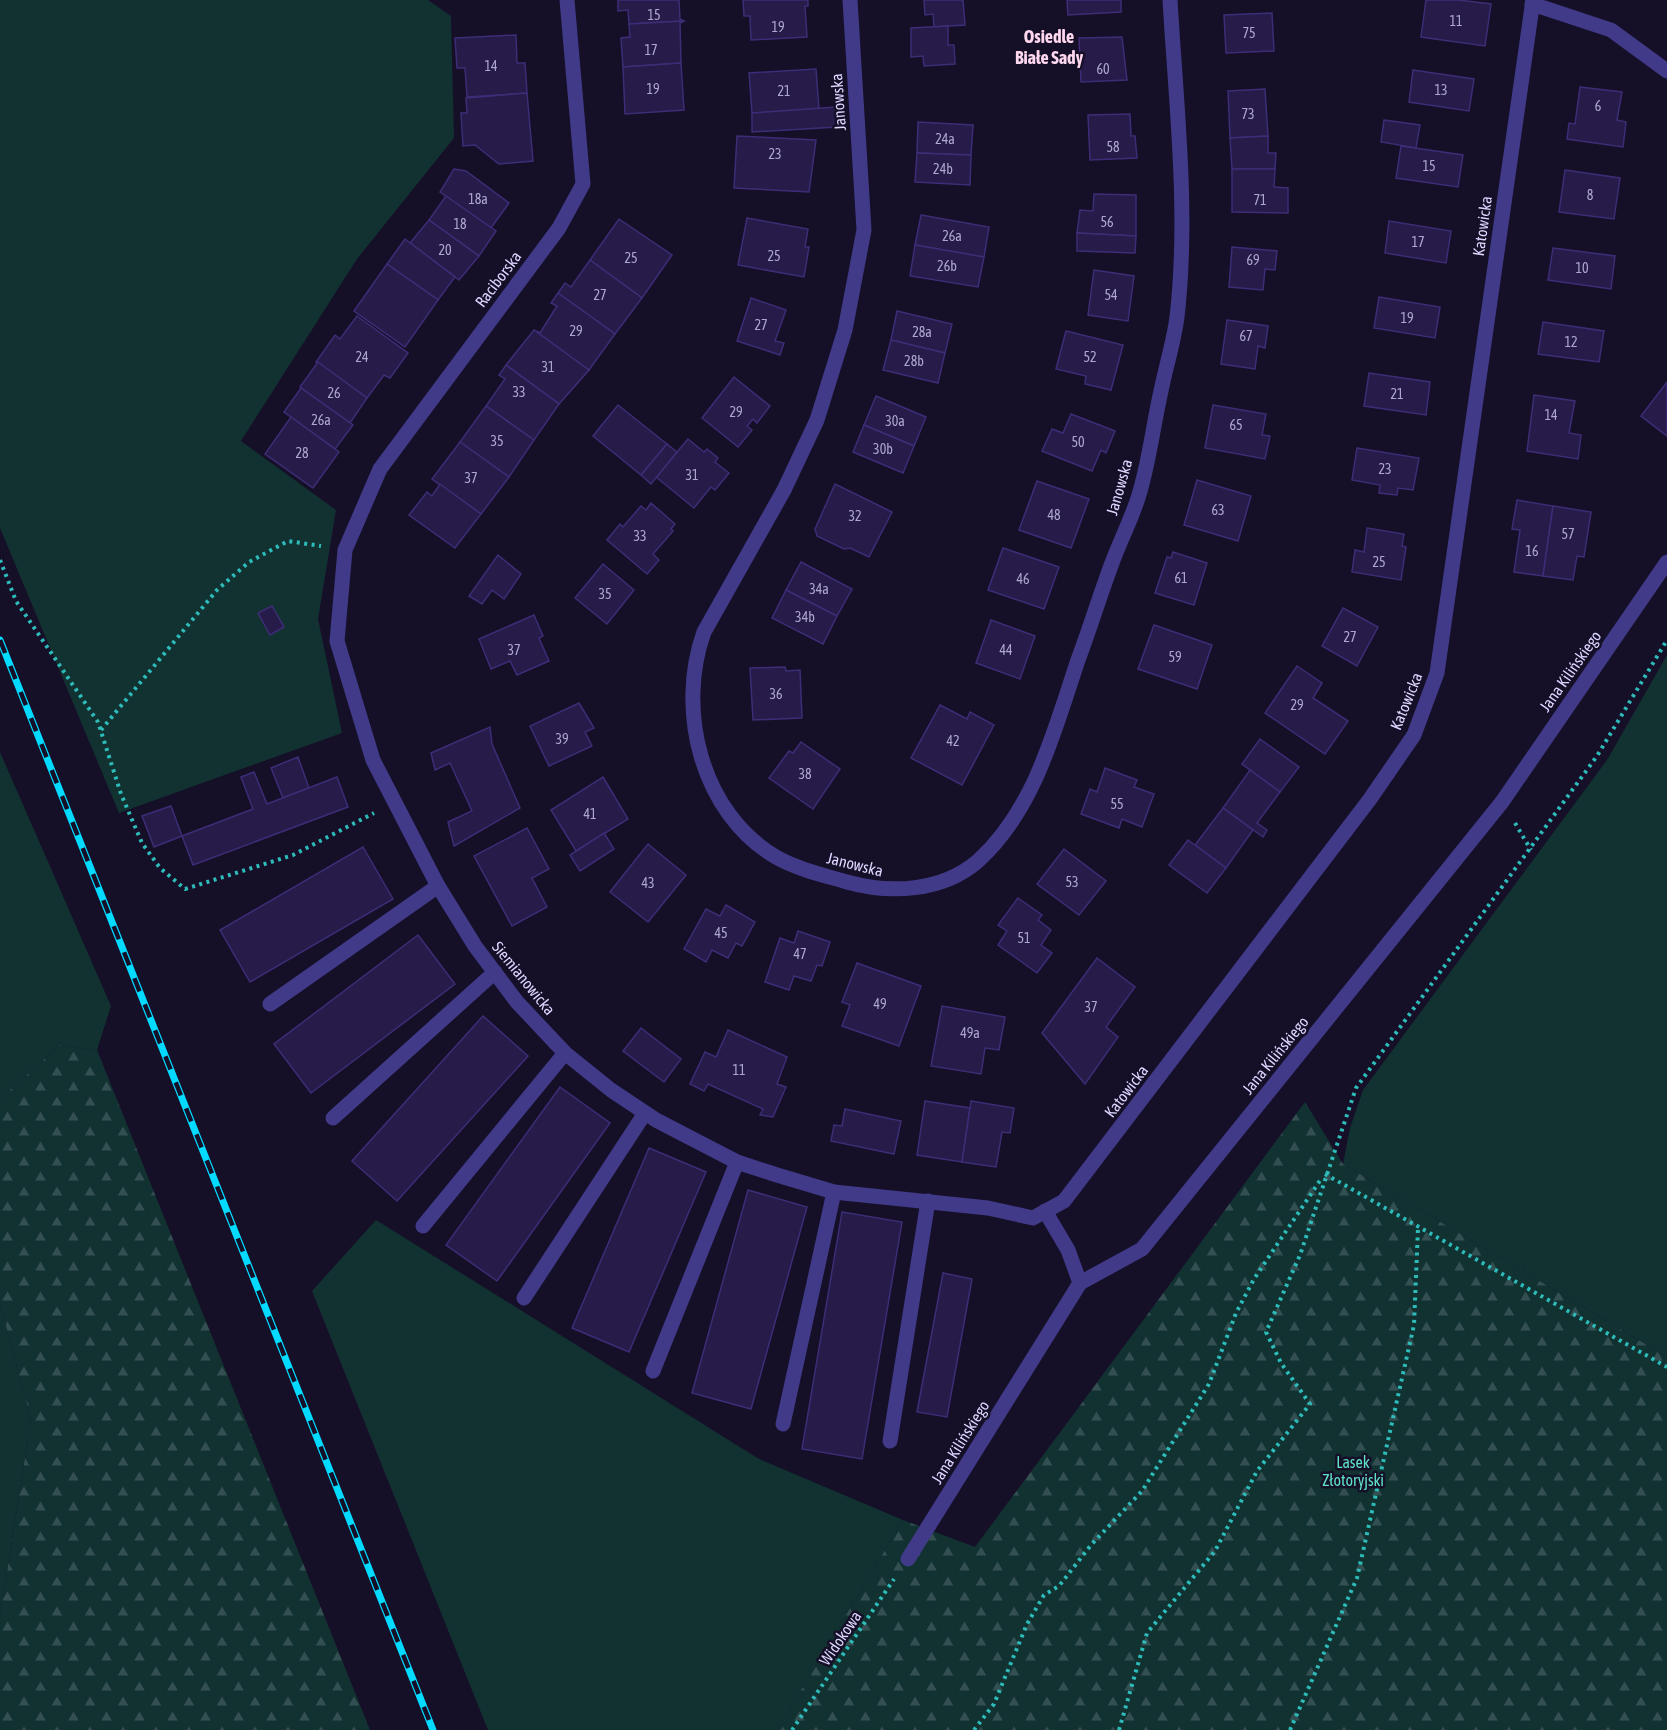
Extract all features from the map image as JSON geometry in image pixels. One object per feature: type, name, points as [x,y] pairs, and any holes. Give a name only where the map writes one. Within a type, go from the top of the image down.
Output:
[{"type":"street","name":"Raciborska","points":[[345,550],[380,469],[559,228],[583,184],[567,0]]},
{"type":"street","name":"Janowska","points":[[850,0],[864,230],[845,330],[817,420],[784,490],[704,632],[695,657],[691,685],[697,739],[710,783],[720,802],[744,831],[778,858],[802,868],[859,885],[889,890],[914,888],[960,873],[977,861],[1021,812],[1047,751],[1112,563],[1138,497],[1177,318],[1181,216],[1170,0]]},
{"type":"street","points":[[1532,2],[1611,30],[1667,71]]},
{"type":"street","name":"Katowicka","points":[[928,1201],[988,1208],[1033,1218],[1064,1201],[1370,799],[1414,735],[1437,673],[1532,2]]},
{"type":"street","name":"Siemianowicka","points":[[345,550],[337,641],[373,760],[438,886],[475,946],[517,1002],[565,1053],[645,1113],[737,1162],[834,1192],[928,1201]]},
{"type":"street","name":"Jana Kilińskiego","points":[[908,1559],[1080,1283],[1142,1249],[1502,802],[1667,562]]},
{"type":"street","points":[[270,1004],[438,886]]},
{"type":"street","points":[[333,1118],[495,972]]},
{"type":"street","points":[[423,1226],[565,1053]]},
{"type":"street","points":[[524,1298],[645,1113]]},
{"type":"street","points":[[653,1371],[737,1162]]},
{"type":"street","points":[[783,1424],[834,1192]]},
{"type":"street","points":[[890,1441],[928,1201]]},
{"type":"street","points":[[1045,1211],[1068,1250],[1080,1283]]},
{"type":"path","points":[[101,731],[217,590],[249,562],[288,542],[345,550]]},
{"type":"path","points":[[0,560],[16,601],[98,722],[121,794],[142,843],[160,868],[185,889],[293,855],[394,802]]},
{"type":"path","points":[[1119,1730],[1147,1633],[1215,1551],[1257,1472],[1310,1404],[1281,1363],[1266,1332],[1300,1255],[1325,1174],[1356,1088],[1597,756],[1667,640]]},
{"type":"path","points":[[1325,1174],[1667,1367]]},
{"type":"path","points":[[974,1730],[994,1704],[1027,1624],[1044,1595],[1059,1586],[1091,1545],[1142,1491],[1209,1384],[1236,1313],[1254,1279],[1325,1174]]},
{"type":"path","points":[[1290,1730],[1357,1578],[1414,1325],[1418,1228]]},
{"type":"path","name":"Widokowa","points":[[792,1730],[908,1559]]},
{"type":"green space","points":[[0,0],[428,0],[451,16],[454,138],[357,259],[241,441],[336,510],[318,619],[342,733],[119,813],[0,528]]},
{"type":"green space","points":[[1667,655],[1667,1357],[1343,1164],[1350,1128],[1363,1090],[1607,760]]},
{"type":"green space","points":[[0,752],[111,1006],[97,1050],[60,1045],[0,1099]]},
{"type":"green space","points":[[60,1045],[97,1050],[370,1730],[0,1730],[0,1617],[31,1419],[0,1304],[0,1099]]},
{"type":"green space","name":"Lasek Złotoryjski","points":[[1305,1102],[1343,1164],[1667,1357],[1667,1730],[777,1730],[903,1520],[975,1547]]},
{"type":"green space","points":[[376,1220],[759,1459],[903,1520],[777,1730],[488,1730],[312,1291]]},
{"type":"green space","points":[[0,1304],[31,1419],[0,1617]]},
{"type":"building","points":[[618,0],[679,0],[680,19],[684,21],[629,24],[628,10],[618,11]]},
{"type":"building","points":[[743,0],[808,0],[808,6],[805,6],[807,37],[751,40],[750,16],[744,16]]},
{"type":"building","points":[[924,0],[963,0],[965,25],[934,27],[933,14],[925,15]]},
{"type":"building","points":[[1067,0],[1121,0],[1121,12],[1068,15]]},
{"type":"building","points":[[1426,0],[1459,0],[1491,4],[1485,46],[1421,37]]},
{"type":"building","points":[[1272,13],[1274,51],[1226,53],[1224,15]]},
{"type":"building","points":[[684,21],[680,23],[681,63],[623,67],[621,38],[630,37],[629,24]]},
{"type":"building","points":[[948,26],[948,45],[954,45],[955,64],[924,66],[923,56],[911,57],[911,28]]},
{"type":"building","points":[[516,35],[517,63],[525,63],[527,93],[467,97],[465,68],[457,68],[455,38]]},
{"type":"building","points":[[1122,37],[1127,80],[1081,82],[1079,38]]},
{"type":"building","points":[[681,63],[684,110],[625,114],[623,67]]},
{"type":"building","points":[[816,69],[819,109],[752,113],[749,73]]},
{"type":"building","points":[[1413,70],[1474,79],[1469,111],[1409,102]]},
{"type":"building","points":[[1580,87],[1622,92],[1617,120],[1626,122],[1623,147],[1567,139],[1569,123],[1575,124]]},
{"type":"building","points":[[1265,89],[1268,136],[1230,138],[1228,91]]},
{"type":"building","points":[[527,93],[533,161],[499,164],[475,145],[463,146],[461,113],[467,113],[466,98]]},
{"type":"building","points":[[836,107],[837,127],[752,132],[752,113]]},
{"type":"building","points":[[1130,114],[1131,136],[1135,136],[1137,158],[1090,160],[1088,115]]},
{"type":"building","points":[[1384,120],[1420,125],[1416,148],[1381,142]]},
{"type":"building","points":[[918,122],[973,125],[971,155],[917,153]]},
{"type":"building","points":[[737,136],[816,140],[809,192],[734,188]]},
{"type":"building","points":[[1268,136],[1268,153],[1276,153],[1275,169],[1232,169],[1230,138]]},
{"type":"building","points":[[1401,146],[1463,155],[1458,187],[1396,178]]},
{"type":"building","points":[[917,153],[971,155],[970,185],[915,182]]},
{"type":"building","points":[[454,169],[466,171],[509,203],[491,228],[440,192]]},
{"type":"building","points":[[1232,169],[1275,169],[1274,187],[1288,188],[1288,213],[1232,212]]},
{"type":"building","points":[[1565,170],[1620,178],[1614,219],[1559,212]]},
{"type":"building","points":[[1094,194],[1136,195],[1136,236],[1077,233],[1080,210],[1093,211]]},
{"type":"building","points":[[446,196],[496,231],[479,256],[429,220]]},
{"type":"building","points":[[921,215],[989,227],[984,257],[915,245]]},
{"type":"building","points":[[747,218],[808,229],[805,247],[809,247],[804,277],[738,265]]},
{"type":"building","points":[[619,219],[672,255],[642,298],[590,260]]},
{"type":"building","points":[[429,220],[479,256],[459,280],[410,243]]},
{"type":"building","points":[[1389,221],[1451,231],[1446,263],[1385,253]]},
{"type":"building","points":[[1077,233],[1136,236],[1135,253],[1077,251]]},
{"type":"building","points":[[405,239],[455,277],[438,300],[387,264]]},
{"type":"building","points":[[915,245],[984,257],[978,287],[910,276]]},
{"type":"building","points":[[1232,247],[1277,251],[1275,270],[1265,269],[1263,290],[1229,287]]},
{"type":"building","points":[[1553,248],[1615,256],[1611,289],[1548,280]]},
{"type":"building","points":[[590,260],[642,298],[615,334],[558,293],[565,283],[571,287]]},
{"type":"building","points":[[387,264],[438,300],[405,347],[354,311]]},
{"type":"building","points":[[1094,270],[1134,276],[1128,321],[1088,315]]},
{"type":"building","points":[[558,293],[615,334],[589,370],[534,330],[540,333],[557,306],[551,303]]},
{"type":"building","points":[[1379,297],[1440,307],[1435,338],[1374,328]]},
{"type":"building","points":[[751,298],[786,310],[775,341],[784,343],[780,355],[737,341]]},
{"type":"building","points":[[897,311],[952,324],[945,353],[891,340]]},
{"type":"building","points":[[357,316],[408,353],[390,378],[384,375],[367,398],[316,362],[335,335],[340,339]]},
{"type":"building","points":[[1227,320],[1268,326],[1265,348],[1258,346],[1255,369],[1221,364]]},
{"type":"building","points":[[1543,322],[1604,331],[1599,362],[1538,354]]},
{"type":"building","points":[[534,330],[589,370],[559,404],[506,365]]},
{"type":"building","points":[[1066,331],[1123,345],[1111,390],[1085,384],[1086,376],[1056,369]]},
{"type":"building","points":[[891,340],[945,353],[938,383],[883,370]]},
{"type":"building","points":[[318,362],[367,398],[350,423],[300,387]]},
{"type":"building","points":[[506,365],[559,404],[534,440],[486,406],[505,379],[499,375]]},
{"type":"building","points":[[1369,373],[1430,382],[1426,415],[1364,406]]},
{"type":"building","points":[[734,377],[770,406],[757,423],[753,419],[747,426],[752,430],[738,447],[702,418]]},
{"type":"building","points":[[1667,382],[1667,436],[1641,416]]},
{"type":"building","points":[[301,388],[353,425],[335,449],[284,412]]},
{"type":"building","points":[[1534,395],[1575,401],[1569,433],[1581,435],[1578,459],[1527,451]]},
{"type":"building","points":[[876,396],[926,417],[914,446],[864,425]]},
{"type":"building","points":[[618,405],[667,444],[641,475],[593,436]]},
{"type":"building","points":[[1213,405],[1266,414],[1262,435],[1270,436],[1265,459],[1205,448]]},
{"type":"building","points":[[486,406],[534,440],[509,477],[460,442]]},
{"type":"building","points":[[1071,414],[1115,431],[1106,453],[1101,450],[1092,471],[1042,451],[1052,429],[1063,433]]},
{"type":"building","points":[[291,417],[339,452],[313,488],[265,454]]},
{"type":"building","points":[[864,425],[914,446],[903,473],[853,452]]},
{"type":"building","points":[[688,439],[704,452],[707,449],[718,458],[715,462],[729,473],[715,490],[711,487],[694,508],[656,477]]},
{"type":"building","points":[[460,442],[509,477],[481,514],[432,479]]},
{"type":"building","points":[[667,444],[677,452],[651,484],[641,475]]},
{"type":"building","points":[[1357,448],[1419,458],[1413,490],[1398,488],[1397,495],[1379,493],[1380,485],[1352,480]]},
{"type":"building","points":[[1197,480],[1251,496],[1238,541],[1184,525]]},
{"type":"building","points":[[1037,481],[1089,499],[1071,548],[1019,530]]},
{"type":"building","points":[[440,484],[481,514],[455,548],[409,515],[427,492],[432,496]]},
{"type":"building","points":[[835,484],[892,512],[869,557],[850,548],[844,549],[817,536],[815,529]]},
{"type":"building","points":[[1517,500],[1553,506],[1543,576],[1514,572],[1520,530],[1512,529]]},
{"type":"building","points":[[651,503],[675,524],[671,529],[673,531],[653,554],[659,560],[647,574],[607,540],[620,524],[623,527],[641,506],[646,510]]},
{"type":"building","points":[[1553,506],[1591,512],[1584,557],[1577,556],[1573,580],[1543,576]]},
{"type":"building","points":[[1367,528],[1404,534],[1402,546],[1406,547],[1401,580],[1352,572],[1355,550],[1364,552]]},
{"type":"building","points":[[1003,548],[1059,567],[1044,609],[988,590]]},
{"type":"building","points":[[1173,552],[1207,563],[1194,605],[1155,593],[1167,557],[1171,558]]},
{"type":"building","points":[[498,555],[521,574],[504,599],[492,590],[482,604],[469,596]]},
{"type":"building","points":[[801,562],[852,589],[837,616],[786,590]]},
{"type":"building","points":[[603,564],[634,590],[607,624],[575,598]]},
{"type":"building","points":[[786,590],[837,616],[823,644],[772,618]]},
{"type":"building","points":[[272,606],[284,627],[270,635],[258,613]]},
{"type":"building","points":[[1343,608],[1378,627],[1357,666],[1322,646]]},
{"type":"building","points":[[534,615],[543,636],[539,638],[549,661],[517,675],[510,661],[491,669],[479,639]]},
{"type":"building","points":[[991,620],[1035,636],[1020,679],[976,663]]},
{"type":"building","points":[[1154,625],[1212,645],[1197,689],[1138,669]]},
{"type":"building","points":[[1297,666],[1322,683],[1313,698],[1348,721],[1325,754],[1265,713]]},
{"type":"building","points":[[785,667],[786,671],[800,670],[802,718],[753,720],[750,668]]},
{"type":"building","points":[[579,703],[594,728],[585,732],[592,746],[549,766],[530,726]]},
{"type":"building","points":[[940,705],[967,719],[970,712],[994,725],[962,785],[911,758]]},
{"type":"building","points":[[490,727],[492,744],[520,808],[454,846],[448,822],[472,811],[450,763],[435,770],[431,753]]},
{"type":"building","points":[[1260,739],[1299,767],[1280,792],[1242,764]]},
{"type":"building","points":[[801,742],[840,769],[813,809],[769,778],[789,751],[793,753]]},
{"type":"building","points":[[298,757],[309,788],[283,798],[271,768]]},
{"type":"building","points":[[1105,768],[1137,780],[1134,787],[1154,794],[1142,827],[1122,819],[1119,828],[1081,814],[1090,789],[1097,792]]},
{"type":"building","points":[[1250,770],[1280,792],[1257,823],[1267,830],[1263,837],[1223,808]]},
{"type":"building","points":[[254,772],[267,804],[337,777],[348,807],[193,865],[182,836],[253,809],[241,777]]},
{"type":"building","points":[[603,777],[628,819],[576,851],[551,810]]},
{"type":"building","points":[[171,806],[182,836],[154,847],[142,816]]},
{"type":"building","points":[[1223,808],[1253,830],[1226,868],[1195,845]]},
{"type":"building","points":[[527,828],[549,869],[532,878],[547,907],[512,926],[474,856]]},
{"type":"building","points":[[604,833],[614,849],[580,871],[570,855]]},
{"type":"building","points":[[1188,840],[1226,868],[1207,893],[1169,865]]},
{"type":"building","points":[[648,844],[686,875],[648,922],[610,892]]},
{"type":"building","points":[[363,847],[393,899],[250,982],[220,930]]},
{"type":"building","points":[[1064,849],[1106,881],[1079,915],[1037,884]]},
{"type":"building","points":[[1018,898],[1042,915],[1038,920],[1051,930],[1041,945],[1052,953],[1037,973],[998,945],[1007,931],[998,925]]},
{"type":"building","points":[[726,905],[755,922],[742,946],[736,943],[728,958],[712,950],[706,962],[684,949],[706,909],[720,916]]},
{"type":"building","points":[[798,931],[830,942],[822,966],[817,965],[811,981],[794,976],[789,990],[765,982],[780,938],[794,943]]},
{"type":"building","points":[[418,935],[455,984],[311,1093],[274,1044]]},
{"type":"building","points":[[1097,958],[1135,987],[1106,1027],[1118,1037],[1085,1084],[1042,1033]]},
{"type":"building","points":[[857,963],[921,986],[899,1046],[842,1026],[850,1005],[842,1002]]},
{"type":"building","points":[[942,1006],[1005,1017],[999,1050],[985,1048],[981,1074],[931,1066]]},
{"type":"building","points":[[483,1016],[528,1056],[397,1201],[352,1161]]},
{"type":"building","points":[[641,1028],[681,1059],[664,1082],[623,1051]]},
{"type":"building","points":[[728,1030],[787,1057],[777,1084],[786,1087],[773,1117],[760,1115],[763,1109],[708,1084],[704,1091],[690,1084],[705,1052],[716,1057]]},
{"type":"building","points":[[560,1087],[610,1123],[497,1281],[446,1245]]},
{"type":"building","points":[[925,1101],[970,1108],[962,1162],[917,1155]]},
{"type":"building","points":[[971,1101],[1014,1108],[1010,1133],[1002,1132],[996,1167],[962,1162]]},
{"type":"building","points":[[845,1109],[901,1121],[894,1154],[831,1141],[834,1125],[842,1126]]},
{"type":"building","points":[[649,1148],[706,1172],[629,1352],[572,1328]]},
{"type":"building","points":[[748,1190],[807,1207],[751,1409],[692,1393]]},
{"type":"building","points":[[842,1212],[902,1222],[862,1459],[802,1449]]},
{"type":"building","points":[[943,1273],[972,1279],[947,1417],[917,1412]]},
{"type":"railway","points":[[0,640],[433,1730]]},
{"type":"district","name":"Osiedle Białe Sady","points":[[1049,47]]}]
